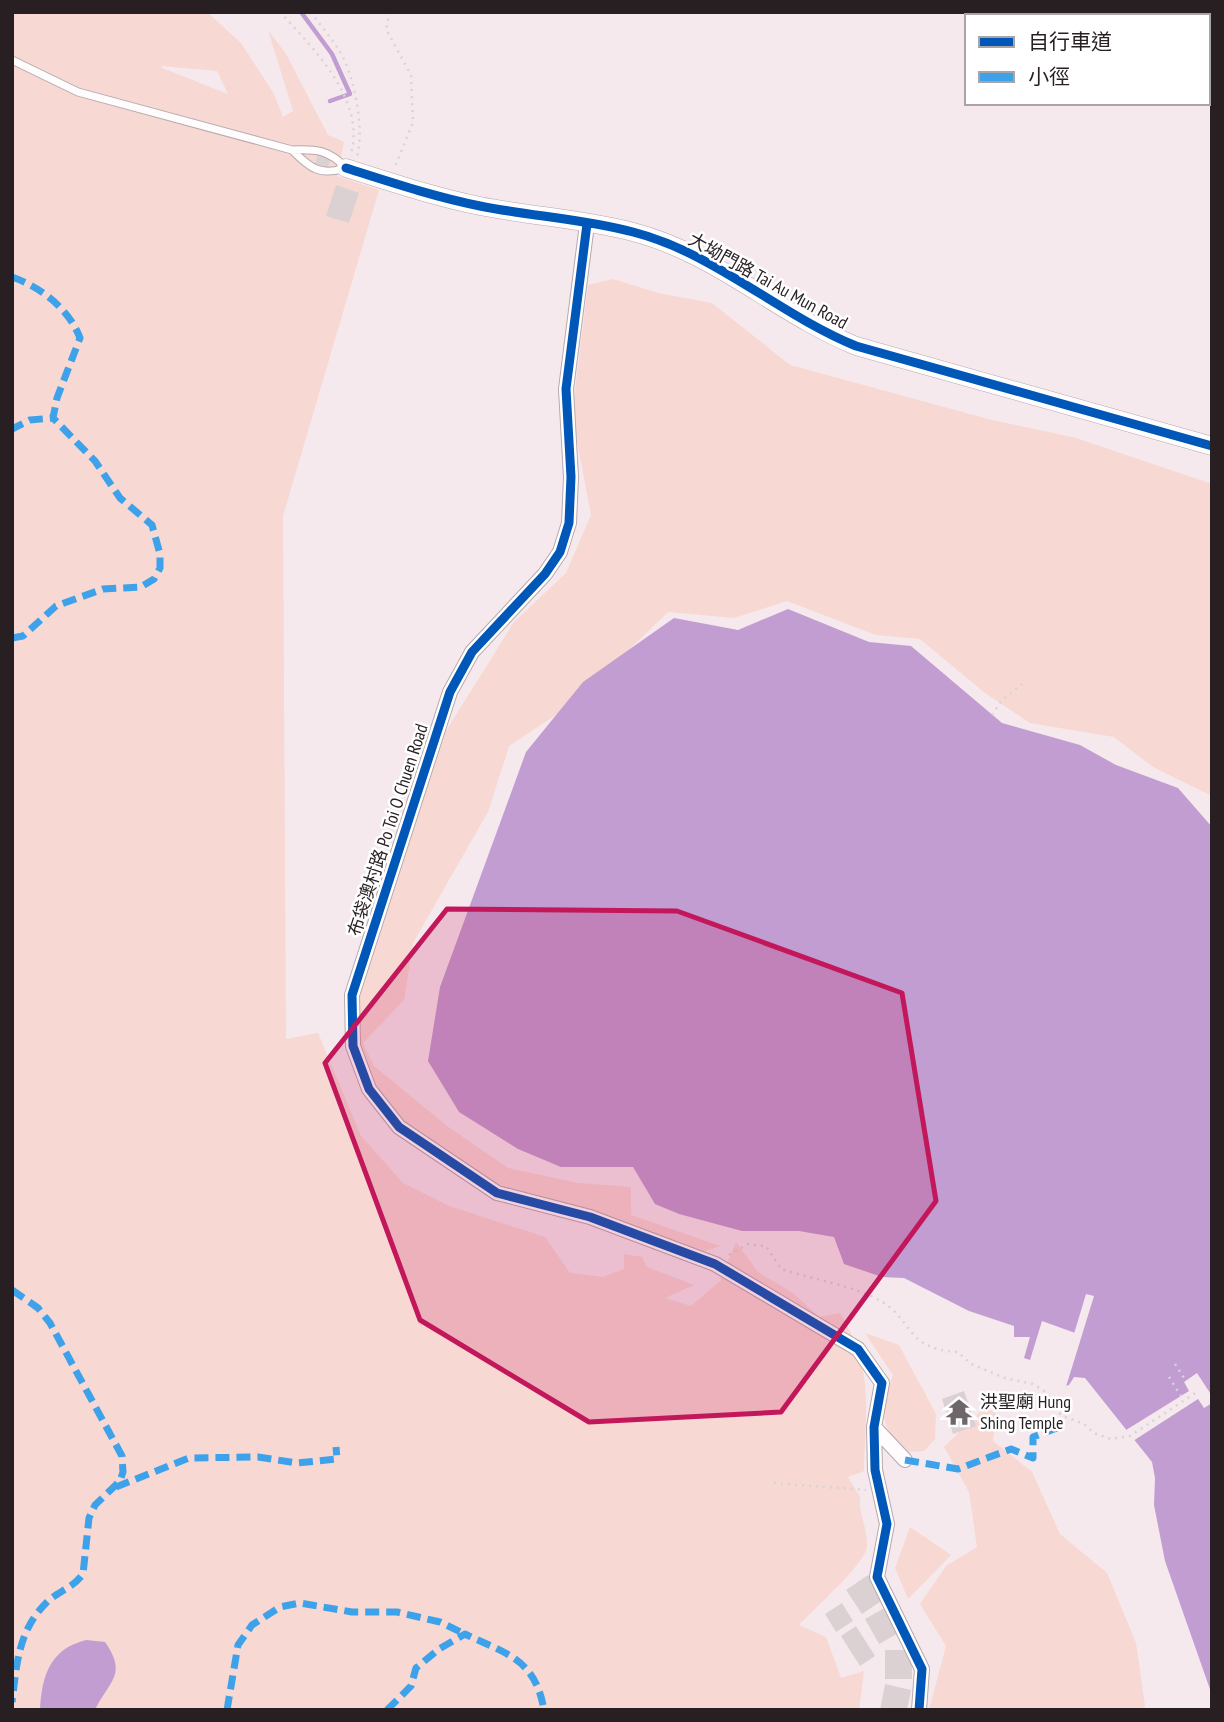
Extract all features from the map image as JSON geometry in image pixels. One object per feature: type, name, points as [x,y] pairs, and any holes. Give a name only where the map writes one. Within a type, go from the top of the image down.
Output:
[{"type":"street","name":"大坳門路 Tai Au Mun Road","points":[[346,168],[477,205],[633,232],[681,250],[730,274],[820,332],[856,346],[1212,446]]},
{"type":"street","name":"布袋澳村路 Po Toi O Chuen Road","points":[[587,224],[566,389],[571,477],[566,533],[553,563],[472,652],[450,692],[352,995],[353,1046],[369,1089],[399,1127],[497,1193],[590,1217],[715,1264],[858,1349],[882,1383],[874,1427],[875,1470],[887,1524],[877,1577],[922,1669],[919,1710]]},
{"type":"street","points":[[874,1427],[905,1460]]},
{"type":"lane","points":[[12,60],[78,92],[292,150],[317,149],[333,155],[346,168],[327,174],[310,169],[292,150]]},
{"type":"path","points":[[280,12],[343,90],[355,140]]},
{"type":"path","points":[[311,12],[339,49],[355,95],[361,141]]},
{"type":"path","points":[[389,182],[413,122],[411,75],[386,29],[390,12]]},
{"type":"path","points":[[992,715],[1002,700],[1027,681]]},
{"type":"path","points":[[715,1264],[748,1244],[766,1246],[781,1269],[878,1299],[893,1308],[914,1336],[933,1350],[958,1352],[971,1364],[1005,1378],[1032,1384],[1046,1392],[1060,1415],[1111,1439],[1130,1436],[1197,1392]]},
{"type":"path","points":[[1175,1364],[1186,1381]]},
{"type":"path","points":[[1169,1377],[1181,1395]]},
{"type":"path","points":[[774,1483],[880,1491]]},
{"type":"highlighted area","points":[[447,909],[677,911],[902,993],[936,1201],[781,1412],[589,1422],[420,1320],[325,1063]]},
{"type":"shaded area","points":[[12,12],[207,12],[241,43],[274,94],[283,117],[293,111],[268,30],[286,54],[328,135],[344,142],[337,176],[379,190],[283,516],[286,1039],[318,1033],[361,1136],[403,1183],[449,1206],[545,1237],[570,1273],[603,1277],[624,1269],[624,1254],[642,1257],[647,1267],[694,1285],[665,1298],[691,1306],[720,1281],[736,1242],[758,1272],[793,1293],[819,1317],[840,1313],[859,1353],[866,1390],[864,1471],[848,1477],[860,1497],[867,1546],[865,1553],[849,1574],[799,1625],[826,1637],[841,1678],[864,1671],[859,1710],[12,1710]],"holes":[[[161,66],[217,71],[228,94]]]},
{"type":"shaded area","points":[[613,279],[658,293],[712,303],[790,365],[988,419],[1076,438],[1212,484],[1212,796],[1153,767],[1114,737],[1030,723],[985,693],[920,639],[876,635],[787,601],[734,618],[668,612],[574,703],[509,746],[488,812],[413,943],[404,1000],[363,1043],[374,1066],[447,1126],[508,1168],[578,1183],[631,1187],[631,1215],[720,1246],[703,1252],[538,1205],[404,1135],[358,1068],[348,1029],[441,739],[514,622],[566,573],[591,515],[572,414],[588,285]]},
{"type":"shaded area","points":[[788,609],[869,642],[911,646],[1002,723],[1080,745],[1116,765],[1178,788],[1212,827],[1212,1695],[1165,1561],[1154,1505],[1155,1478],[1152,1462],[1085,1378],[1074,1377],[1069,1385],[1062,1387],[1078,1334],[1042,1321],[1030,1360],[1024,1358],[1030,1337],[1014,1337],[1014,1326],[969,1311],[904,1278],[882,1277],[844,1264],[834,1237],[799,1231],[742,1231],[679,1214],[655,1204],[633,1167],[561,1167],[518,1149],[459,1112],[428,1061],[440,987],[526,752],[583,682],[674,618],[738,630]]},
{"type":"shaded area","points":[[865,1333],[899,1345],[936,1414],[935,1439],[924,1451],[906,1452],[886,1425],[884,1407],[893,1375]]},
{"type":"shaded area","points":[[985,1407],[996,1414],[993,1441],[1032,1472],[1060,1534],[1107,1573],[1136,1643],[1145,1706],[1140,1710],[929,1710],[946,1646],[920,1604],[946,1566],[977,1547],[969,1492],[944,1447]]},
{"type":"shaded area","points":[[910,1527],[951,1555],[908,1599],[895,1568]]},
{"type":"shaded area","points":[[86,1640],[105,1642],[115,1662],[114,1678],[95,1710],[40,1710],[43,1686],[50,1665],[64,1650]]},
{"type":"pier","points":[[1086,1294],[1094,1296],[1065,1390],[1062,1391],[1058,1387]]},
{"type":"pier","points":[[1197,1373],[1212,1396],[1212,1403],[1204,1408],[1198,1399],[1133,1441],[1126,1430],[1189,1391],[1184,1382]]},
{"type":"building","points":[[318,154],[331,158],[327,170],[314,167]]},
{"type":"building","points":[[336,185],[359,193],[349,223],[326,216]]},
{"type":"building","name":"洪聖廟 Hung Shing Temple","points":[[964,1391],[976,1426],[953,1434],[942,1399]]},
{"type":"building","points":[[868,1575],[884,1599],[862,1614],[846,1590]]},
{"type":"building","points":[[842,1603],[853,1621],[836,1632],[825,1614]]},
{"type":"building","points":[[888,1606],[902,1631],[879,1644],[865,1619]]},
{"type":"building","points":[[856,1626],[875,1656],[860,1666],[841,1636]]},
{"type":"building","points":[[885,1650],[912,1650],[912,1679],[885,1679]]},
{"type":"building","points":[[885,1684],[911,1690],[907,1710],[880,1710]]},
{"type":"waterway","points":[[301,12],[332,54],[350,94],[330,101]]},
{"type":"marked path","points":[[12,277],[53,300],[69,318],[80,338],[57,398],[53,418],[30,420],[12,429]]},
{"type":"marked path","points":[[12,638],[23,636],[56,606],[103,589],[141,587],[154,579],[160,568],[160,554],[152,525],[120,498],[95,461],[53,418]]},
{"type":"marked path","points":[[12,1290],[38,1308],[50,1323],[122,1456],[123,1472],[120,1481],[95,1505],[89,1518],[83,1574],[48,1601],[30,1624],[21,1648],[12,1702]]},
{"type":"marked path","points":[[905,1460],[958,1469],[1011,1449],[1033,1458],[1033,1437],[1059,1427]]},
{"type":"marked path","points":[[116,1487],[189,1458],[258,1457],[297,1463],[337,1459],[336,1447]]},
{"type":"marked path","points":[[227,1710],[238,1645],[252,1625],[280,1607],[300,1603],[352,1612],[397,1612],[440,1622],[465,1634]]},
{"type":"marked path","points":[[387,1710],[411,1686],[416,1668],[439,1649],[465,1634],[506,1653],[526,1668],[534,1679],[544,1710]]},
{"type":"cycle path","points":[[346,168],[463,202],[633,232],[691,254],[800,318],[856,346],[1212,446]]},
{"type":"cycle path","points":[[587,224],[566,389],[571,477],[569,523],[560,552],[545,574],[472,652],[450,692],[352,995],[353,1046],[369,1089],[399,1127],[497,1193],[590,1217],[715,1264],[858,1349],[882,1383],[874,1427],[875,1470],[887,1524],[877,1577],[922,1669],[919,1710]]},
{"type":"place","name":"洪聖廟 Hung Shing Temple","points":[[959,1412]]}]
